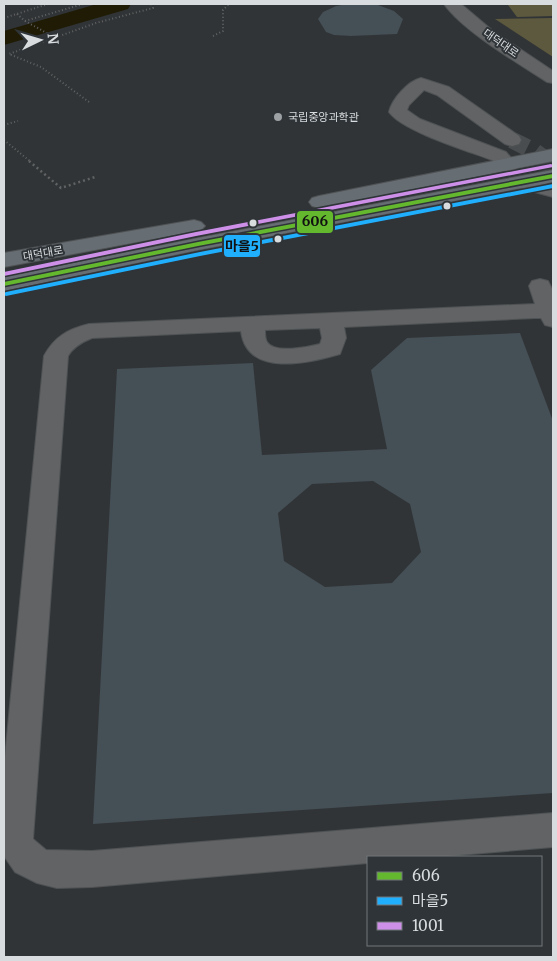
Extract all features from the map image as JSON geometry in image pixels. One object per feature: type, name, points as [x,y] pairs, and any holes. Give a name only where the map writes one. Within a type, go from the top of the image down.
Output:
[{"type":"main road","name":"대덕대로","points":[[4,260],[202,225],[508,166],[553,155]]},
{"type":"main road","name":"대덕대로","points":[[4,284],[198,244],[553,176]]},
{"type":"street","name":"대덕대로","points":[[452,4],[464,16],[493,38],[553,78]]},
{"type":"street","points":[[508,166],[499,156],[414,124],[398,112],[400,104],[422,83],[443,91],[512,140]]},
{"type":"street","points":[[522,183],[553,191]]},
{"type":"street","points":[[540,286],[552,315]]},
{"type":"street","points":[[552,315],[535,311],[89,331],[70,339],[60,347],[56,356],[15,840],[19,851],[34,866],[56,870],[92,869],[553,830]]},
{"type":"street","points":[[252,324],[254,339],[258,349],[278,356],[317,354],[331,349],[334,338],[331,320]]},
{"type":"path","points":[[4,18],[48,4]]},
{"type":"path","points":[[25,21],[83,4]]},
{"type":"path","points":[[89,102],[42,67],[9,54],[96,23],[153,8],[151,4]]},
{"type":"path","points":[[213,36],[223,31],[223,10],[229,4]]},
{"type":"path","points":[[17,14],[25,21],[55,38]]},
{"type":"path","points":[[4,125],[18,121]]},
{"type":"path","points":[[4,140],[62,188],[95,177]]},
{"type":"shaded area","points":[[553,4],[553,16],[517,17],[508,5]]},
{"type":"shaded area","points":[[553,18],[553,57],[495,19]]},
{"type":"building","points":[[347,4],[378,5],[394,11],[403,19],[397,34],[351,36],[334,35],[326,32],[318,19],[323,12],[336,6]]},
{"type":"building","points":[[520,333],[553,421],[553,793],[93,824],[117,369],[253,363],[262,455],[387,449],[371,370],[407,338]],"holes":[[[373,481],[410,504],[421,552],[392,583],[325,587],[284,561],[278,513],[312,484]]]},
{"type":"waterway","points":[[4,38],[120,4]]},
{"type":"tunnel","points":[[512,140],[534,151],[549,162]]},
{"type":"tunnel","points":[[547,161],[553,166]]},
{"type":"transit line","name":"1001","points":[[4,274],[196,234],[551,166]]},
{"type":"transit line","name":"606","points":[[4,284],[198,244],[553,176]]},
{"type":"transit line","name":"마을5","points":[[6,294],[200,254],[553,186]]},
{"type":"place","name":"국립중앙과학관","points":[[278,117]]}]
